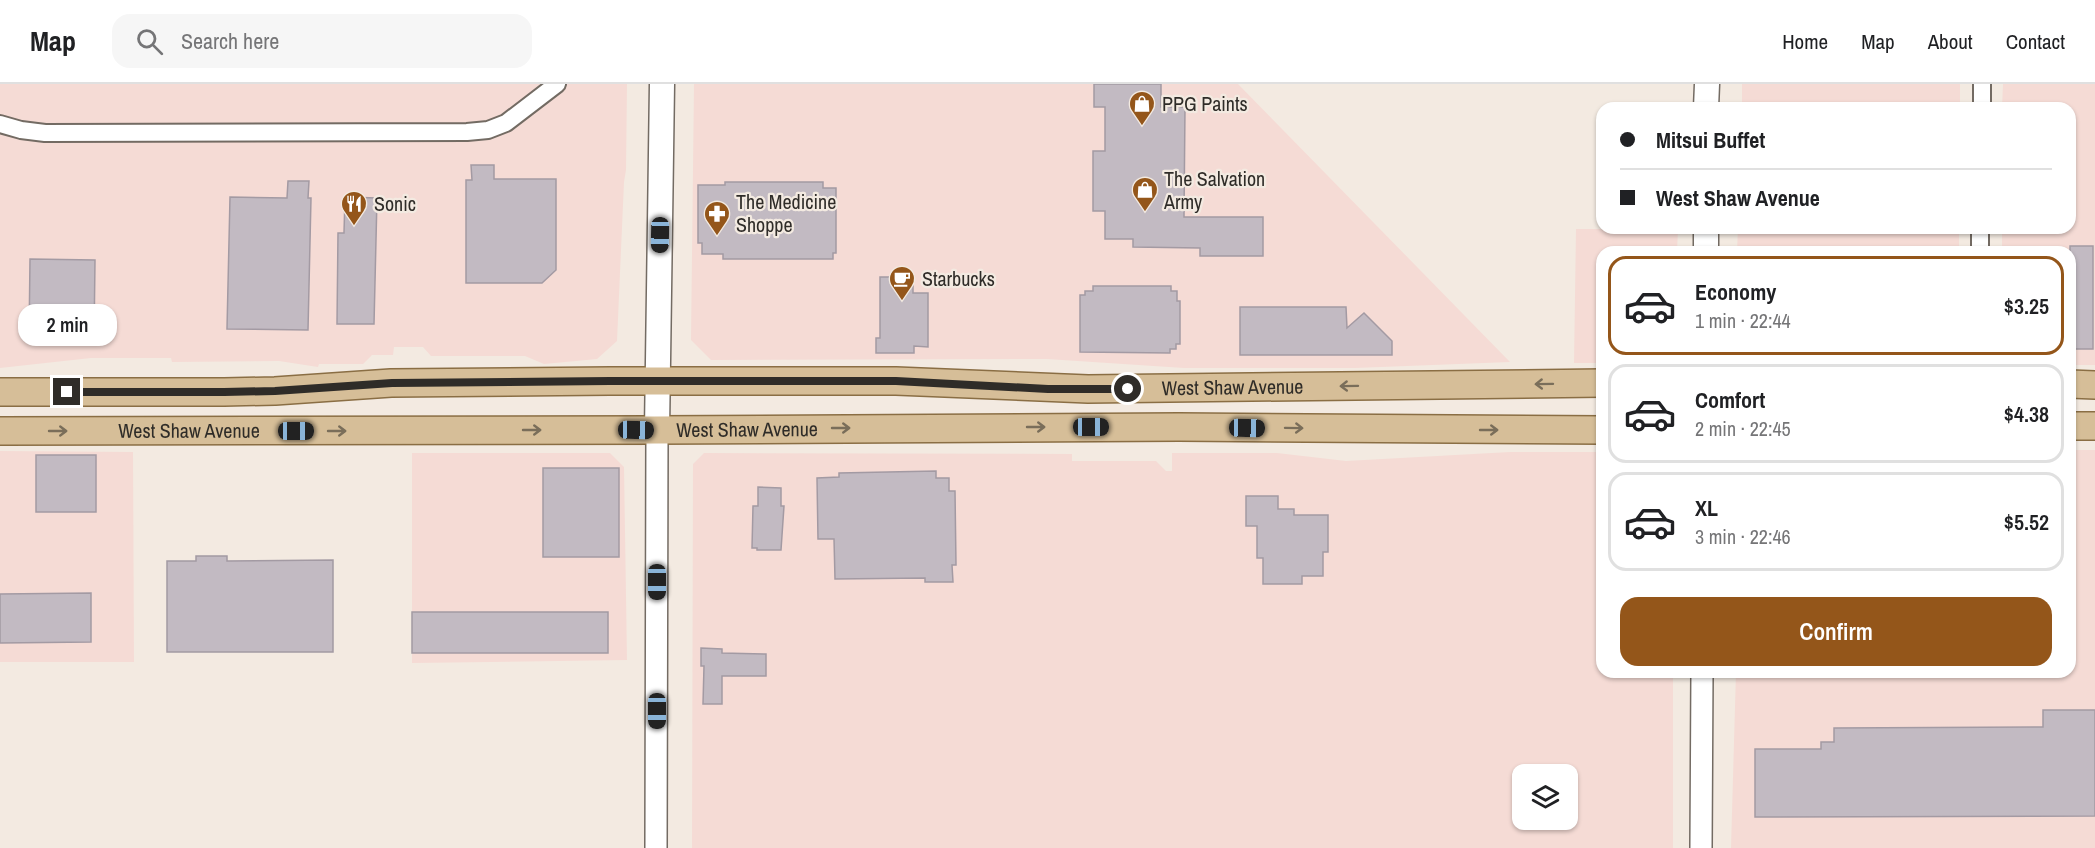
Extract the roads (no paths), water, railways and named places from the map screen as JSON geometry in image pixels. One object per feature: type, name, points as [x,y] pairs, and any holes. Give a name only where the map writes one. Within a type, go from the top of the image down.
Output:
[{"type":"main road","points":[[657,430],[662,84]]},
{"type":"main road","points":[[1706,102],[1707,84]]},
{"type":"main road","name":"West Shaw Avenue","points":[[0,392],[275,391],[392,383],[896,381],[1048,389],[1596,383]]},
{"type":"main road","points":[[2076,384],[2095,385]]},
{"type":"main road","points":[[1179,427],[1183,417],[1191,410],[1201,408],[1376,404],[1404,385]]},
{"type":"main road","points":[[981,428],[1005,409],[1153,409],[1161,407],[1166,400],[1167,388]]},
{"type":"main road","points":[[0,412],[110,412],[130,403],[136,392]]},
{"type":"main road","points":[[2076,426],[2095,426]]},
{"type":"main road","name":"West Shaw Avenue","points":[[0,431],[1179,427],[1596,430]]},
{"type":"street","points":[[0,124],[45,133],[467,132],[488,130],[506,123],[557,84]]},
{"type":"street","points":[[1982,84],[1982,102]]},
{"type":"street","points":[[656,848],[657,430]]},
{"type":"street","points":[[1701,848],[1702,678]]},
{"type":"place","name":"PPG Paints","points":[[1142,127]]},
{"type":"place","name":"The Salvation Army","points":[[1145,213]]},
{"type":"place","name":"Sonic","points":[[354,227]]},
{"type":"place","name":"The Medicine Shoppe","points":[[717,237]]},
{"type":"place","name":"Starbucks","points":[[902,302]]}]
